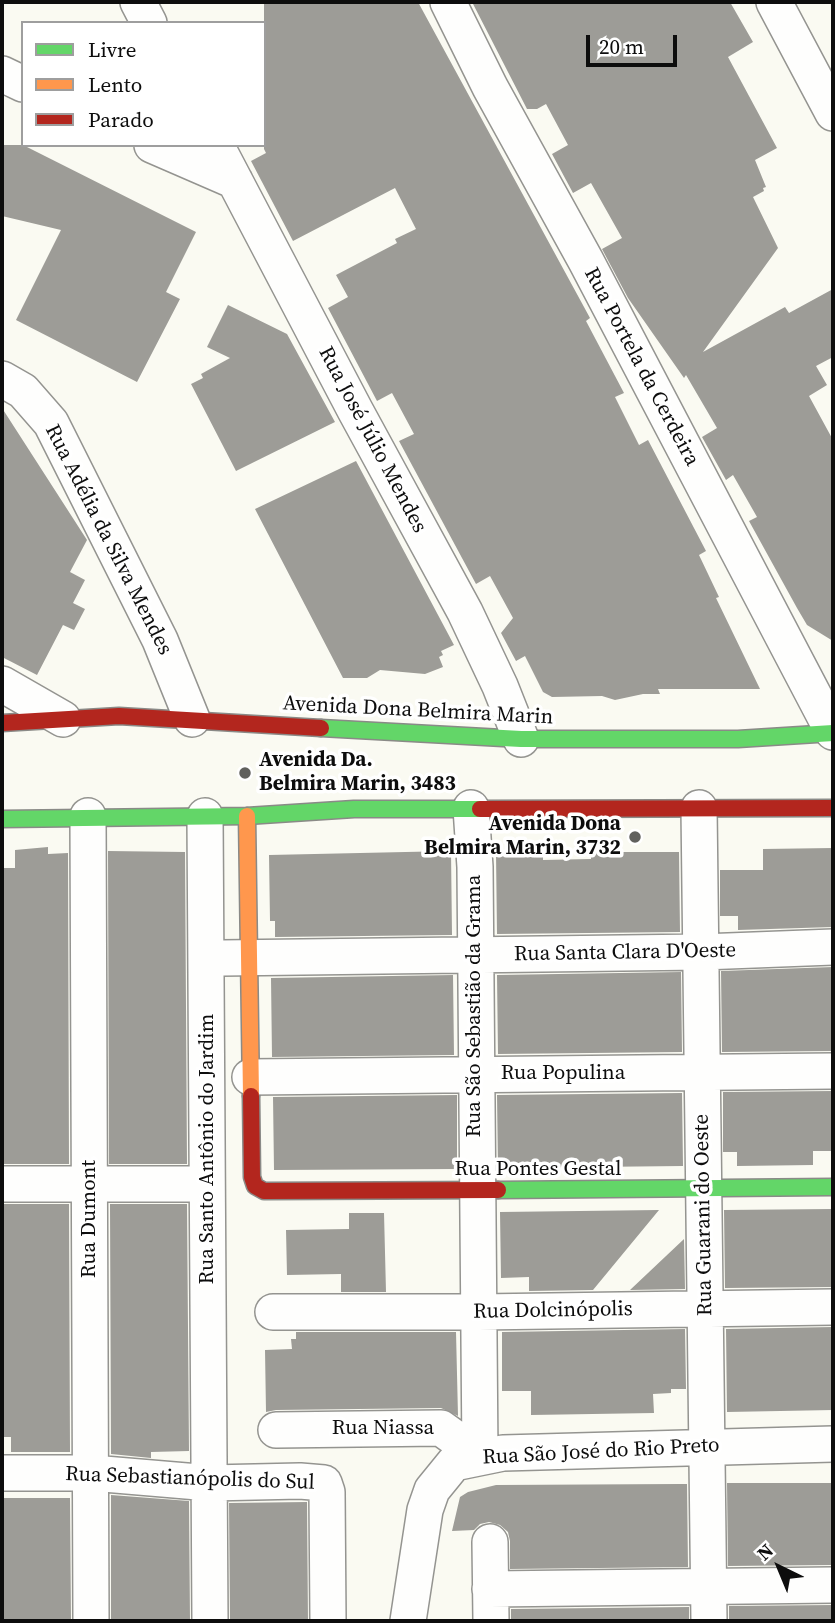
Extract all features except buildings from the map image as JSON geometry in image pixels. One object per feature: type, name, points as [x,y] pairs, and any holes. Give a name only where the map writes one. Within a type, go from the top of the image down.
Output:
[{"type":"main road","name":"Avenida Dona Belmira Marin","points":[[2,723],[119,716],[521,739],[738,739],[833,733]]},
{"type":"main road","points":[[2,734],[29,721]]},
{"type":"main road","points":[[2,819],[247,816],[354,809],[833,808]]},
{"type":"main road","name":"Rua Santo Antônio do Jardim","points":[[247,816],[252,1177]]},
{"type":"main road","name":"Rua Pontes Gestal","points":[[252,1177],[256,1186],[264,1191],[477,1192],[833,1187]]},
{"type":"street","points":[[138,2],[148,21]]},
{"type":"street","name":"Rua Portela da Cerdeira","points":[[448,2],[490,87],[586,261],[833,733]]},
{"type":"street","points":[[774,2],[828,91]]},
{"type":"street","points":[[2,74],[21,83]]},
{"type":"street","points":[[157,147],[235,181]]},
{"type":"street","name":"Rua José Júlio Mendes","points":[[217,147],[355,410],[465,611],[521,739]]},
{"type":"street","name":"Rua Adélia da Silva Mendes","points":[[2,379],[23,391],[51,423],[160,640],[192,719]]},
{"type":"street","points":[[2,684],[63,719]]},
{"type":"street","name":"Rua São Sebastião da Grama","points":[[471,808],[475,867],[480,1456]]},
{"type":"street","name":"Rua Guarani do Oeste","points":[[699,808],[709,1604]]},
{"type":"street","name":"Rua Dumont","points":[[88,816],[91,1621]]},
{"type":"street","name":"Rua Santo Antônio do Jardim","points":[[205,816],[208,958],[210,1621]]},
{"type":"street","name":"Rua Santa Clara D'Oeste","points":[[208,958],[702,952],[833,947]]},
{"type":"street","name":"Rua Populina","points":[[250,1077],[833,1072]]},
{"type":"street","points":[[2,1184],[207,1184]]},
{"type":"street","name":"Rua Dolcinópolis","points":[[273,1312],[833,1307]]},
{"type":"street","name":"Rua Niassa","points":[[276,1430],[441,1428],[480,1456]]},
{"type":"street","name":"Rua São José do Rio Preto","points":[[408,1621],[425,1510],[432,1490],[454,1463],[503,1453],[707,1445],[833,1444]]},
{"type":"street","name":"Rua Sebastianópolis do Sul","points":[[2,1473],[92,1473],[210,1483],[317,1481],[326,1486],[328,1621]]},
{"type":"street","points":[[490,1542],[490,1605],[709,1604],[833,1585]]},
{"type":"traffic: fast","points":[[321,728],[521,739],[738,739],[833,733]]},
{"type":"traffic: fast","points":[[2,819],[247,816],[354,809],[480,809]]},
{"type":"traffic: fast","points":[[498,1190],[833,1187]]},
{"type":"traffic: slow","points":[[247,816],[251,1096]]},
{"type":"traffic: jam","points":[[2,723],[119,716],[321,728]]},
{"type":"traffic: jam","points":[[480,809],[833,808]]},
{"type":"traffic: jam","points":[[251,1096],[252,1177],[255,1186],[264,1191],[498,1190]]},
{"type":"place","name":"Avenida Da. Belmira Marin, 3483","points":[[245,773]]},
{"type":"place","name":"Avenida Dona Belmira Marin, 3732","points":[[635,837]]}]
